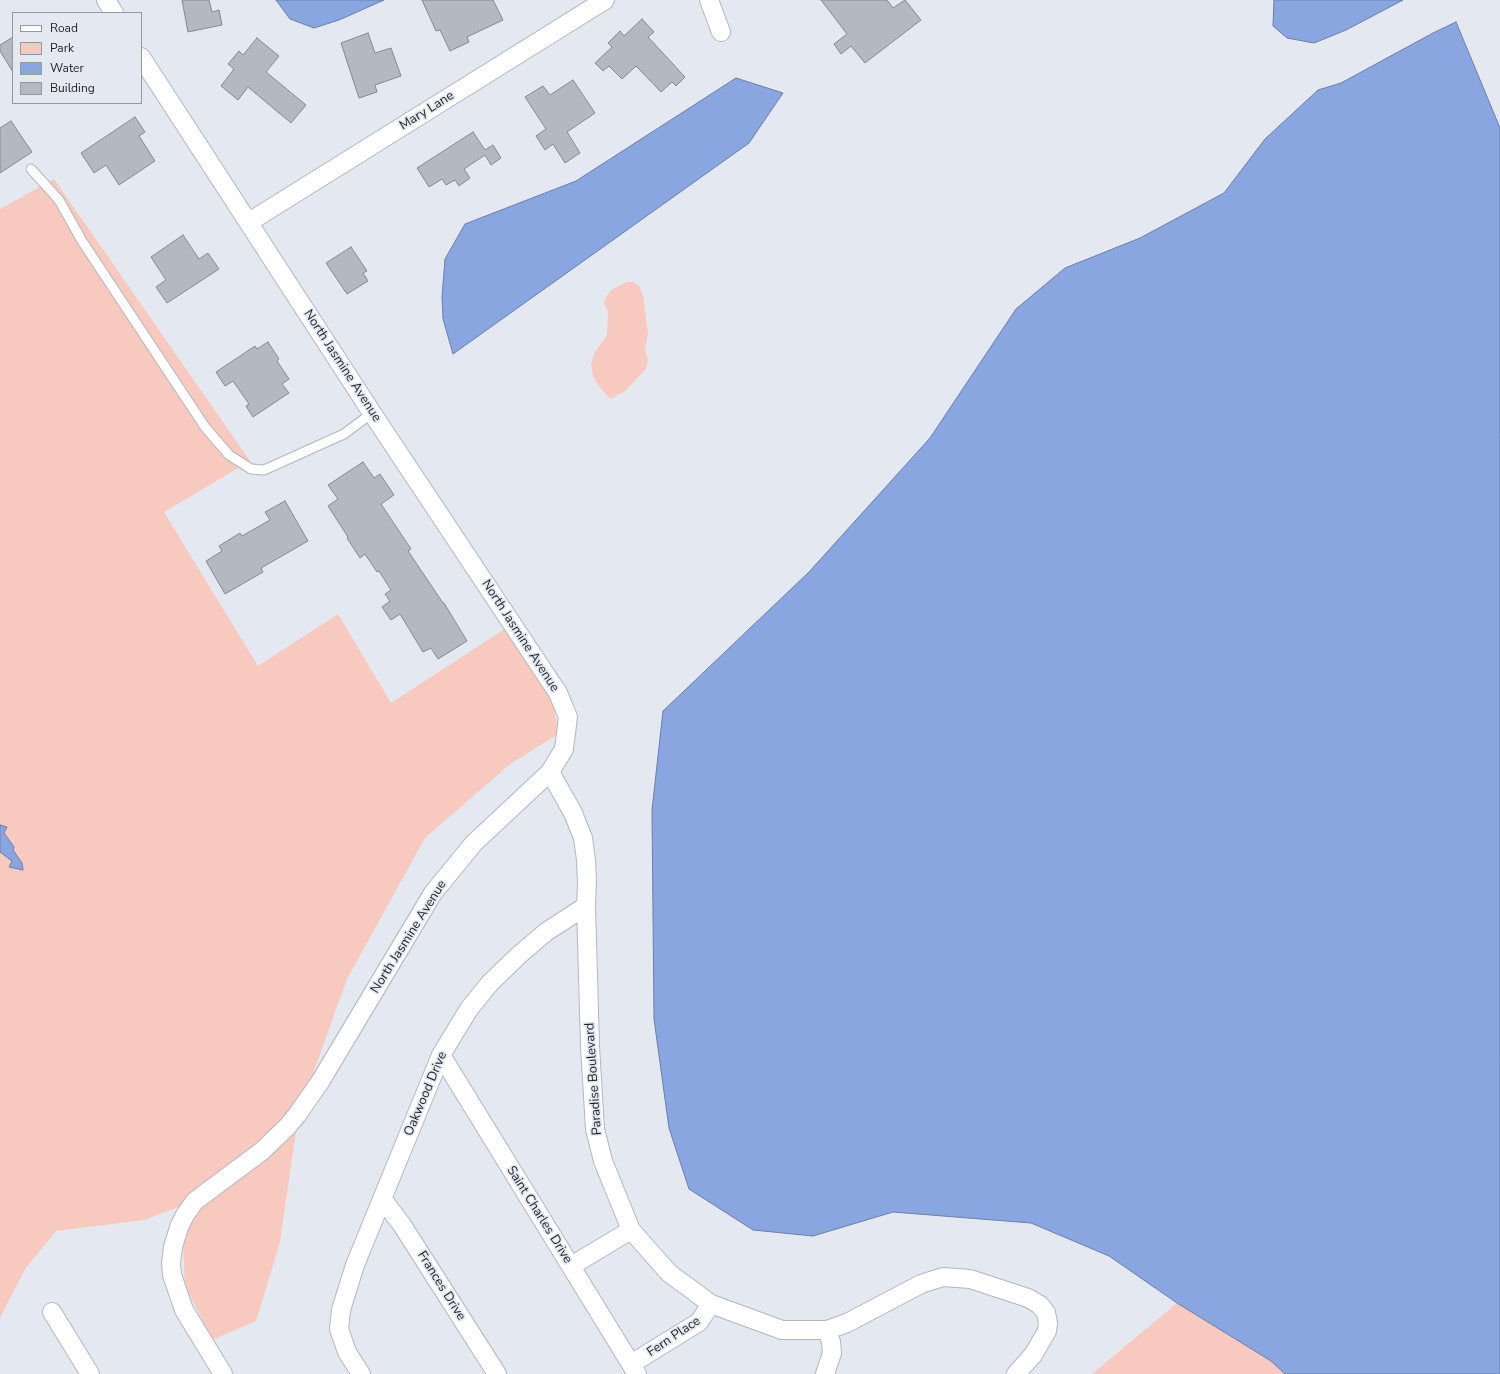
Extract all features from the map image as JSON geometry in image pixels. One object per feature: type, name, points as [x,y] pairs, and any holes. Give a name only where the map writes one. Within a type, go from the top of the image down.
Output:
[{"type":"street","points":[[106,0],[113,12]]},
{"type":"street","name":"Mary Lane","points":[[249,222],[605,0]]},
{"type":"street","points":[[709,0],[721,32]]},
{"type":"street","name":"North Jasmine Avenue","points":[[142,59],[372,413],[558,693],[568,717],[564,750],[550,772],[474,843],[433,893],[320,1082],[287,1127],[262,1151],[195,1201],[185,1215],[179,1227],[173,1247],[171,1263],[172,1276],[184,1310],[223,1374]]},
{"type":"street","name":"Paradise Boulevard","points":[[550,772],[573,812],[583,838],[587,882],[586,906],[590,1046],[595,1129],[603,1161],[631,1230],[669,1272],[711,1304],[782,1330],[827,1330],[847,1324],[921,1284],[943,1277],[970,1279],[1028,1298],[1040,1305],[1046,1314],[1048,1323],[1047,1331],[1033,1355],[1016,1374]]},
{"type":"street","name":"Oakwood Drive","points":[[361,1374],[347,1352],[339,1329],[341,1310],[355,1265],[383,1200],[441,1055],[469,1008],[490,983],[546,932],[586,906]]},
{"type":"street","name":"Saint Charles Drive","points":[[441,1055],[634,1369]]},
{"type":"street","name":"Frances Drive","points":[[383,1200],[402,1225],[496,1374]]},
{"type":"street","points":[[571,1266],[631,1230]]},
{"type":"street","name":"Fern Place","points":[[634,1369],[699,1322],[711,1304]]},
{"type":"street","points":[[52,1312],[90,1374]]},
{"type":"street","points":[[825,1374],[832,1353],[832,1342],[827,1330]]},
{"type":"lane","points":[[31,169],[59,200],[82,241],[205,427],[229,454],[251,469],[264,470],[344,434],[372,413]]},
{"type":"green space","points":[[54,179],[250,461],[164,512],[258,666],[338,614],[391,703],[506,628],[553,700],[558,734],[509,765],[425,838],[347,979],[311,1079],[281,1121],[257,1144],[181,1206],[144,1220],[56,1231],[25,1269],[0,1318],[0,852],[12,861],[9,867],[22,863],[13,850],[14,847],[4,833],[7,827],[0,825],[0,209]]},
{"type":"green space","points":[[627,282],[633,282],[639,286],[643,295],[648,334],[645,350],[648,360],[646,369],[625,391],[610,399],[598,385],[593,376],[591,364],[595,352],[607,335],[608,312],[604,303],[606,297],[611,290]]},
{"type":"green space","points":[[296,1131],[280,1242],[256,1321],[212,1340],[185,1285],[183,1242],[186,1232],[192,1220],[201,1208]]},
{"type":"green space","points":[[1177,1303],[1271,1361],[1285,1374],[1092,1374]]},
{"type":"water","points":[[276,0],[384,0],[339,20],[314,28],[290,19]]},
{"type":"water","points":[[1274,0],[1403,0],[1346,30],[1314,43],[1287,38],[1273,26]]},
{"type":"water","points":[[1456,22],[1500,128],[1500,1374],[1285,1374],[1271,1361],[1177,1303],[1109,1256],[1031,1223],[893,1212],[813,1236],[753,1230],[689,1189],[669,1128],[654,1019],[652,810],[663,711],[809,572],[930,438],[1016,309],[1065,268],[1140,238],[1224,193],[1265,139],[1318,90],[1341,83]]},
{"type":"water","points":[[736,78],[783,93],[749,143],[453,354],[443,319],[442,297],[445,259],[465,224],[576,181]]},
{"type":"water","points":[[0,825],[7,827],[4,833],[14,847],[13,850],[22,863],[23,870],[9,867],[12,861],[0,852]]},
{"type":"building","points":[[182,0],[209,0],[212,12],[219,10],[222,25],[188,32]]},
{"type":"building","points":[[422,0],[493,0],[503,20],[467,37],[469,42],[450,51],[440,30],[436,31]]},
{"type":"building","points":[[821,0],[887,0],[893,8],[905,0],[921,20],[865,63],[851,46],[841,54],[834,44],[847,34]]},
{"type":"building","points":[[642,19],[654,32],[648,37],[685,77],[676,86],[672,82],[661,92],[636,66],[622,79],[609,66],[603,71],[595,63],[612,47],[608,43],[620,31],[624,36]]},
{"type":"building","points":[[368,33],[375,53],[391,48],[401,76],[375,85],[377,92],[359,98],[341,43]]},
{"type":"building","points":[[12,38],[12,70],[0,51],[0,45]]},
{"type":"building","points":[[257,38],[279,56],[266,72],[306,105],[291,123],[248,87],[238,100],[221,86],[234,69],[228,64],[239,51],[243,55]]},
{"type":"building","points":[[573,80],[595,113],[567,132],[580,153],[565,163],[553,144],[545,150],[536,136],[546,129],[525,97],[543,86],[550,95]]},
{"type":"building","points":[[135,117],[145,132],[139,136],[155,161],[119,185],[106,165],[94,173],[81,153]]},
{"type":"building","points":[[11,121],[32,152],[0,173],[0,128]]},
{"type":"building","points":[[473,132],[485,150],[493,145],[501,158],[491,165],[485,155],[464,169],[470,178],[459,186],[455,180],[446,185],[442,179],[429,187],[417,168]]},
{"type":"building","points":[[183,235],[199,259],[208,253],[219,269],[167,303],[156,287],[166,280],[151,257]]},
{"type":"building","points":[[351,247],[367,271],[363,273],[368,281],[347,294],[326,263]]},
{"type":"building","points":[[268,342],[279,359],[277,361],[289,379],[282,384],[289,393],[253,417],[246,406],[249,404],[233,381],[225,386],[216,372],[255,346],[257,349]]},
{"type":"building","points":[[363,462],[374,478],[380,474],[394,495],[381,504],[411,549],[408,551],[444,603],[467,641],[438,659],[431,648],[423,652],[400,614],[391,620],[382,607],[390,601],[385,594],[391,590],[379,571],[377,572],[365,554],[360,558],[328,506],[338,499],[328,485]]},
{"type":"building","points":[[285,501],[308,541],[261,568],[263,572],[225,594],[206,561],[222,551],[219,546],[240,533],[242,536],[270,520],[265,512]]}]
